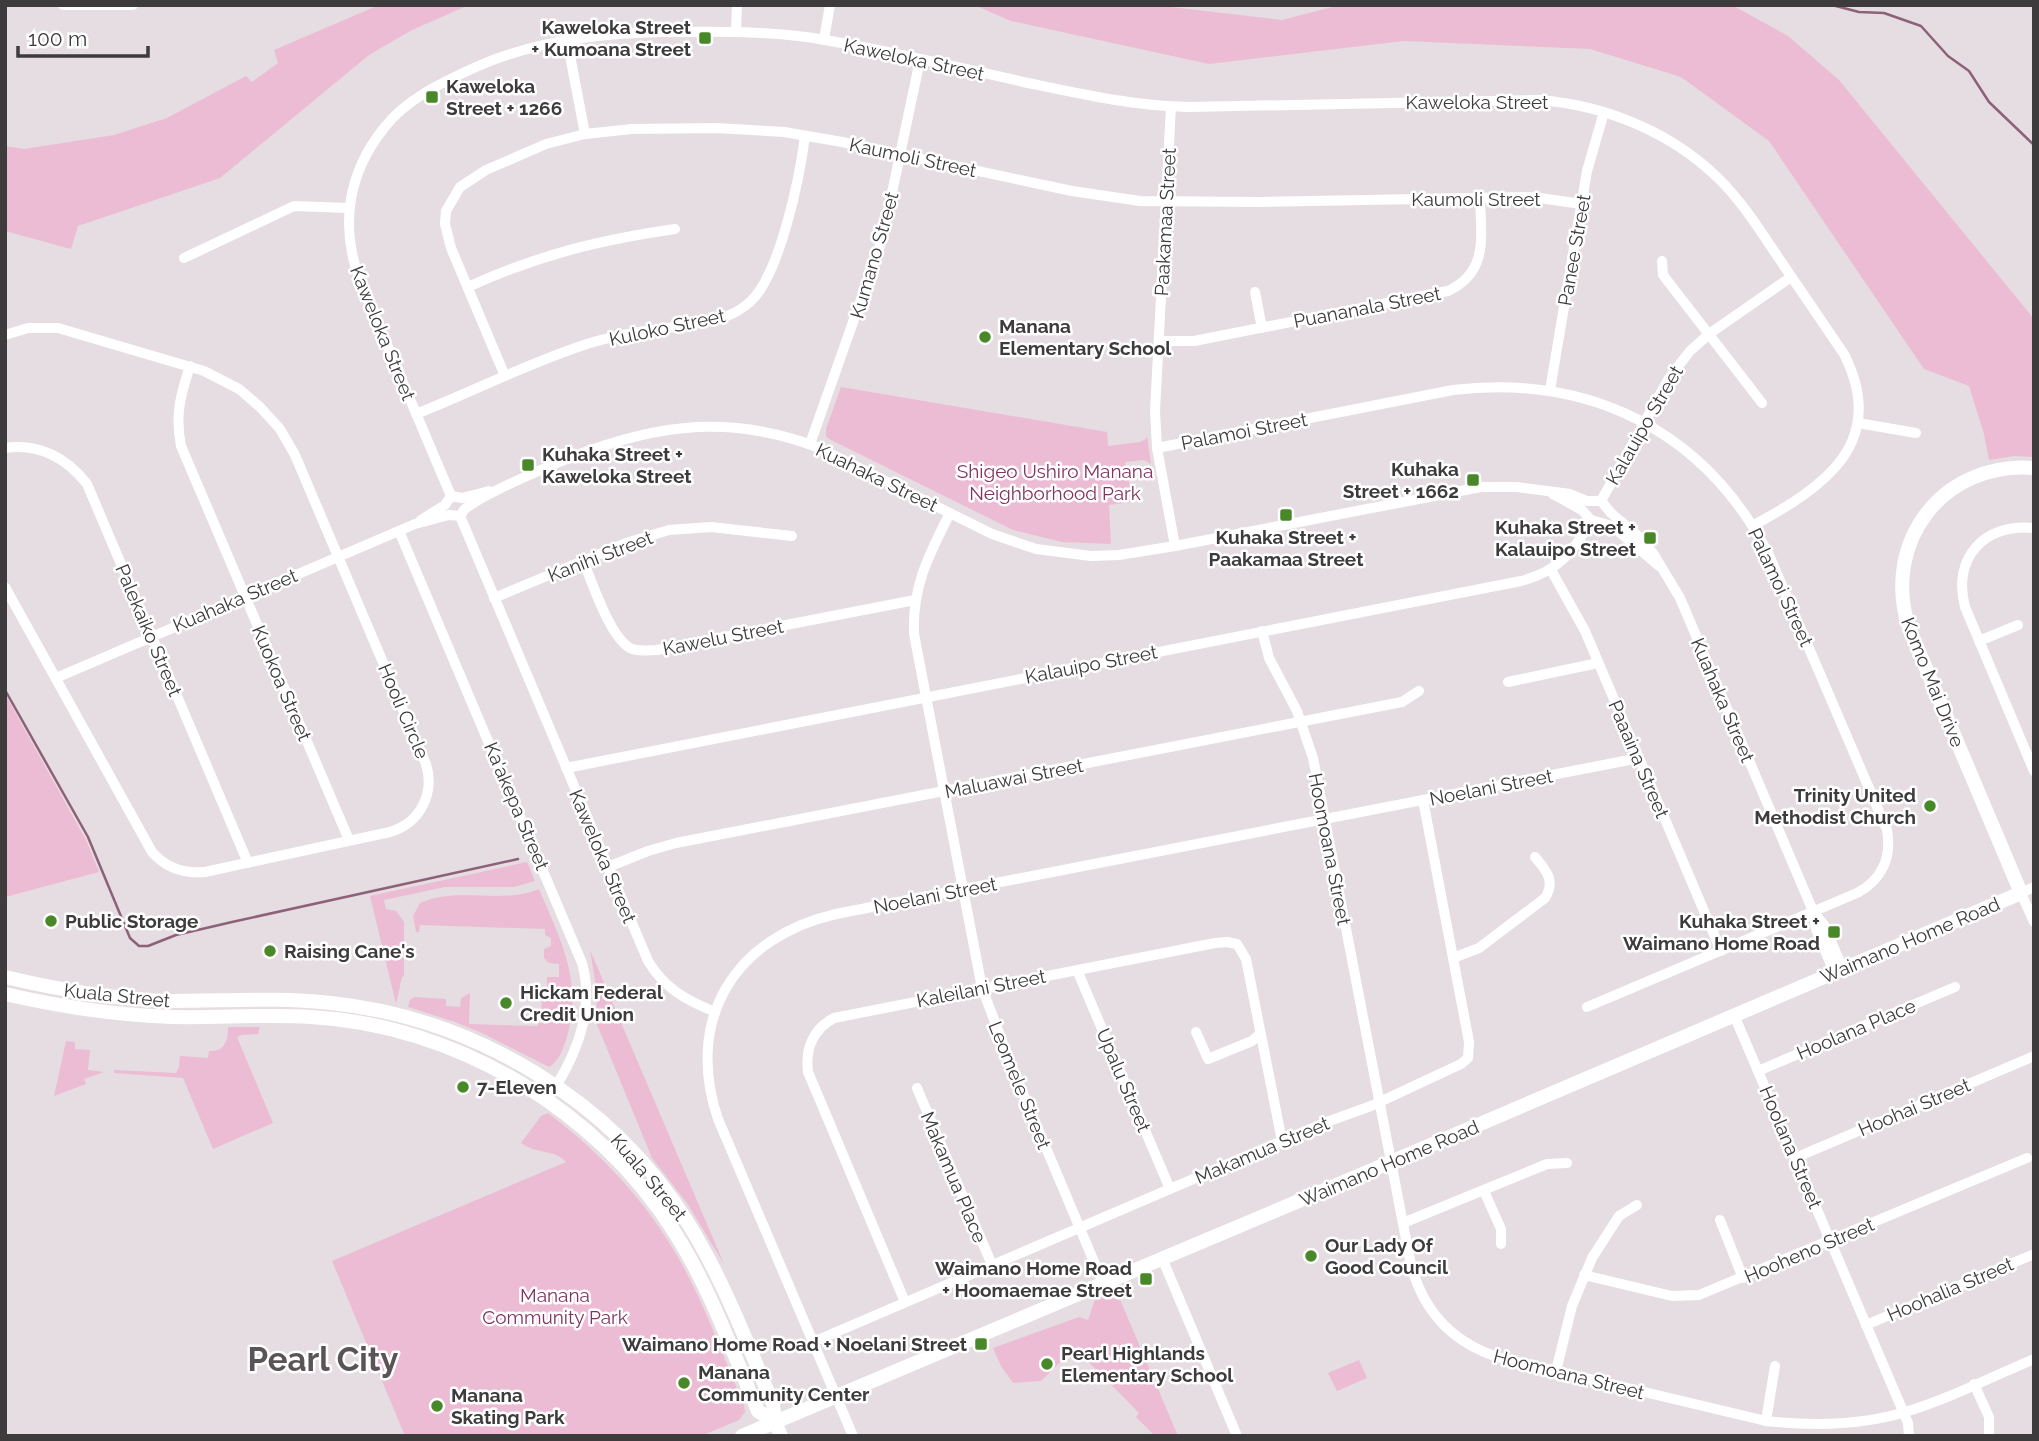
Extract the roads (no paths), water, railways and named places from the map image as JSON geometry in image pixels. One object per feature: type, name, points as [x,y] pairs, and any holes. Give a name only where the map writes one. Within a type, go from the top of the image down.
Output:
[{"type":"main road","name":"Komo Mai Drive","points":[[2027,890],[1909,628],[1902,601],[1902,580],[1907,550],[1916,528],[1946,494],[1972,477],[1986,472],[2034,468]]},
{"type":"main road","name":"Waimano Home Road","points":[[742,1436],[2027,890]]},
{"type":"main road","name":"Kuala Street","points":[[5,977],[67,991],[160,1000],[329,1003],[401,1016],[441,1028],[481,1044],[526,1067],[595,1116],[657,1180],[687,1221],[724,1291],[773,1404],[775,1422]]},
{"type":"main road","points":[[64,1007],[67,991]]},
{"type":"main road","name":"Kuala Street","points":[[5,994],[64,1007],[147,1016],[310,1017],[352,1022],[396,1031],[456,1051],[516,1080],[577,1123],[612,1154],[662,1213],[695,1267],[758,1411],[775,1422]]},
{"type":"main road","points":[[396,1031],[401,1016]]},
{"type":"main road","points":[[547,1100],[556,1086]]},
{"type":"main road","points":[[775,1422],[782,1436]]},
{"type":"street","points":[[63,5],[133,5]]},
{"type":"street","points":[[736,32],[737,5]]},
{"type":"street","name":"Kaweloka Street","points":[[824,39],[830,5]]},
{"type":"street","name":"Kaweloka Street","points":[[715,1012],[679,996],[662,982],[655,972],[355,268],[348,233],[348,208],[357,172],[368,149],[388,122],[411,103],[484,63],[536,46],[567,40],[644,32],[736,32],[824,39],[1087,95],[1171,106],[1527,100],[1553,101],[1604,112],[1630,121],[1665,138],[1716,176],[1752,218],[1850,366],[1858,396],[1858,424],[1845,456],[1826,480],[1754,525]]},
{"type":"street","points":[[567,40],[585,134]]},
{"type":"street","name":"Kumano Street","points":[[810,444],[874,264],[901,155],[920,60]]},
{"type":"street","name":"Paakamaa Street","points":[[1171,106],[1155,411],[1157,448],[1175,546]]},
{"type":"street","name":"Panee Street","points":[[1550,390],[1591,152],[1604,112]]},
{"type":"street","name":"Kaumoli Street","points":[[505,376],[451,248],[445,224],[450,202],[468,180],[506,160],[546,144],[585,134],[632,129],[761,130],[805,136],[1072,191],[1129,200],[1166,202],[1532,197],[1582,204]]},
{"type":"street","name":"Kuloko Street","points":[[416,414],[586,344],[718,320],[744,307],[761,290],[771,269],[791,208],[805,136]]},
{"type":"street","name":"Puananala Street","points":[[1159,341],[1194,341],[1439,294],[1456,288],[1473,271],[1480,254],[1480,198]]},
{"type":"street","points":[[184,258],[294,206],[348,208]]},
{"type":"street","points":[[468,287],[567,249],[675,229]]},
{"type":"street","points":[[1662,261],[1664,275],[1762,403]]},
{"type":"street","name":"Kalauipo Street","points":[[1600,503],[1678,364],[1709,334],[1791,277]]},
{"type":"street","points":[[1255,292],[1262,328]]},
{"type":"street","name":"Hooli Circle","points":[[5,335],[28,328],[58,328],[190,366],[239,389],[276,424],[295,455],[424,759],[429,782],[424,804],[417,816],[390,832],[194,873],[177,870],[156,857],[5,587]]},
{"type":"street","name":"Kuokoa Street","points":[[190,366],[178,406],[177,425],[181,446],[349,840]]},
{"type":"street","name":"Palamoi Street","points":[[1157,448],[1453,390],[1508,386],[1550,390],[1595,401],[1644,423],[1669,438],[1723,484],[1754,525],[1792,606],[1883,819],[1889,839],[1886,861],[1871,884],[1857,893],[1587,1007]]},
{"type":"street","points":[[1858,424],[1916,433]]},
{"type":"street","name":"Kuahaka Street","points":[[56,678],[151,635],[605,444],[657,430],[737,428],[810,444],[1013,542],[1060,554],[1119,555],[1482,487],[1517,487],[1570,494],[1600,503],[1644,542],[1680,598],[1813,911],[1824,925],[1839,970]]},
{"type":"street","name":"Palekaiko Street","points":[[5,448],[28,447],[46,452],[65,462],[81,477],[91,493],[248,863]]},
{"type":"street","name":"Kuahaka Street","points":[[1552,493],[1592,518],[1618,530],[1661,567]]},
{"type":"street","points":[[1600,503],[1605,516],[1592,518],[1587,506],[1600,503]]},
{"type":"street","name":"Leomele Street","points":[[950,513],[923,568],[915,600],[914,634],[982,988],[1014,1072],[1103,1283]]},
{"type":"street","name":"Kalauipo Street","points":[[566,768],[1521,581],[1551,570],[1573,552],[1592,518]]},
{"type":"street","name":"Kanihi Street","points":[[494,598],[639,538],[686,528],[732,528],[793,536]]},
{"type":"street","points":[[2034,528],[2011,528],[1992,534],[1978,545],[1968,559],[1961,587],[1965,607],[2034,771]]},
{"type":"street","name":"Ka'akepa Street","points":[[398,531],[582,963],[586,987],[584,1018],[573,1056],[556,1086]]},
{"type":"street","name":"Kawelu Street","points":[[583,561],[618,636],[629,648],[640,650],[657,650],[915,600]]},
{"type":"street","name":"Paaaina Street","points":[[1551,570],[1571,603],[1598,663],[1720,951]]},
{"type":"street","points":[[1979,641],[2018,625]]},
{"type":"street","name":"Hoomoana Street","points":[[1262,631],[1273,667],[1301,722],[1313,758],[1411,1265],[1422,1296],[1450,1332],[1486,1353],[1766,1422],[1833,1424],[1903,1413],[2034,1359]]},
{"type":"street","points":[[1508,682],[1598,663]]},
{"type":"street","name":"Maluawai Street","points":[[608,867],[668,845],[1402,702],[1419,691]]},
{"type":"street","name":"Noelani Street","points":[[853,1436],[713,1102],[709,1084],[707,1052],[715,1012],[740,969],[762,946],[781,933],[819,918],[1638,757]]},
{"type":"street","name":"Makamua Street","points":[[813,1342],[1379,1101],[1454,1068],[1468,1058],[1469,1042],[1423,800]]},
{"type":"street","points":[[1453,958],[1479,948],[1545,898],[1550,888],[1550,880],[1548,872],[1535,857]]},
{"type":"street","name":"Komo Mai Drive","points":[[2027,890],[2034,922]]},
{"type":"street","name":"Kaleilani Street","points":[[905,1302],[811,1083],[808,1051],[816,1034],[834,1018],[1215,943],[1237,944],[1246,959],[1282,1141]]},
{"type":"street","name":"Upalu Street","points":[[1077,970],[1170,1189]]},
{"type":"street","name":"Hoolana Place","points":[[1758,1071],[1955,987]]},
{"type":"street","name":"Hoolana Street","points":[[1734,1014],[1903,1413],[1909,1436]]},
{"type":"street","points":[[1196,1032],[1208,1059],[1252,1041],[1260,1034]]},
{"type":"street","name":"Hoohai Street","points":[[1795,1158],[2034,1056]]},
{"type":"street","name":"Makamua Place","points":[[916,1088],[992,1265]]},
{"type":"street","name":"Hooheno Street","points":[[1584,1275],[1678,1296],[1699,1294],[2027,1158]]},
{"type":"street","points":[[1403,1223],[1547,1164],[1567,1163]]},
{"type":"street","points":[[1484,1191],[1501,1229],[1501,1244]]},
{"type":"street","points":[[1556,1371],[1572,1306],[1584,1275],[1601,1241],[1619,1216],[1637,1205]]},
{"type":"street","points":[[1720,1220],[1743,1278]]},
{"type":"street","name":"Hoohalia Street","points":[[1866,1325],[2034,1254]]},
{"type":"street","points":[[1162,1258],[1237,1436]]},
{"type":"street","points":[[1766,1422],[1775,1366]]},
{"type":"street","points":[[1975,1384],[1989,1417],[1989,1433]]},
{"type":"waterway","points":[[1832,5],[1859,12],[1884,13],[1921,26],[1948,56],[1969,71],[1989,102],[2034,145]]},
{"type":"waterway","points":[[5,690],[88,837],[130,938],[139,946],[148,946],[176,935],[232,922],[518,859]]},
{"type":"place","name":"Kaweloka Street + Kumoana Street","points":[[705,38]]},
{"type":"place","name":"Kaweloka Street + 1266","points":[[432,97]]},
{"type":"place","name":"Manana Elementary School","points":[[985,337]]},
{"type":"place","name":"Kuhaka Street + Kaweloka Street","points":[[528,465]]},
{"type":"place","name":"Kuhaka Street + 1662","points":[[1473,480]]},
{"type":"place","name":"Kuhaka Street + Paakamaa Street","points":[[1286,515]]},
{"type":"place","name":"Kuhaka Street + Kalauipo Street","points":[[1650,538]]},
{"type":"place","name":"Trinity United Methodist Church","points":[[1930,806]]},
{"type":"place","name":"Public Storage","points":[[51,921]]},
{"type":"place","name":"Kuhaka Street + Waimano Home Road","points":[[1834,932]]},
{"type":"place","name":"Raising Cane's","points":[[270,951]]},
{"type":"place","name":"Hickam Federal Credit Union","points":[[506,1003]]},
{"type":"place","name":"7-Eleven","points":[[463,1087]]},
{"type":"place","name":"Our Lady Of Good Council","points":[[1311,1256]]},
{"type":"place","name":"Waimano Home Road + Hoomaemae Street","points":[[1146,1279]]},
{"type":"place","name":"Waimano Home Road + Noelani Street","points":[[981,1344]]},
{"type":"place","name":"Pearl Highlands Elementary School","points":[[1047,1364]]},
{"type":"place","name":"Manana Community Center","points":[[684,1383]]},
{"type":"place","name":"Manana Skating Park","points":[[437,1406]]},
{"type":"district","name":"Pearl City","points":[[323,1359]]},
{"type":"park label","name":"Shigeo Ushiro Manana Neighborhood Park","points":[[1055,482]]},
{"type":"park label","name":"Manana Community Park","points":[[555,1306]]}]
